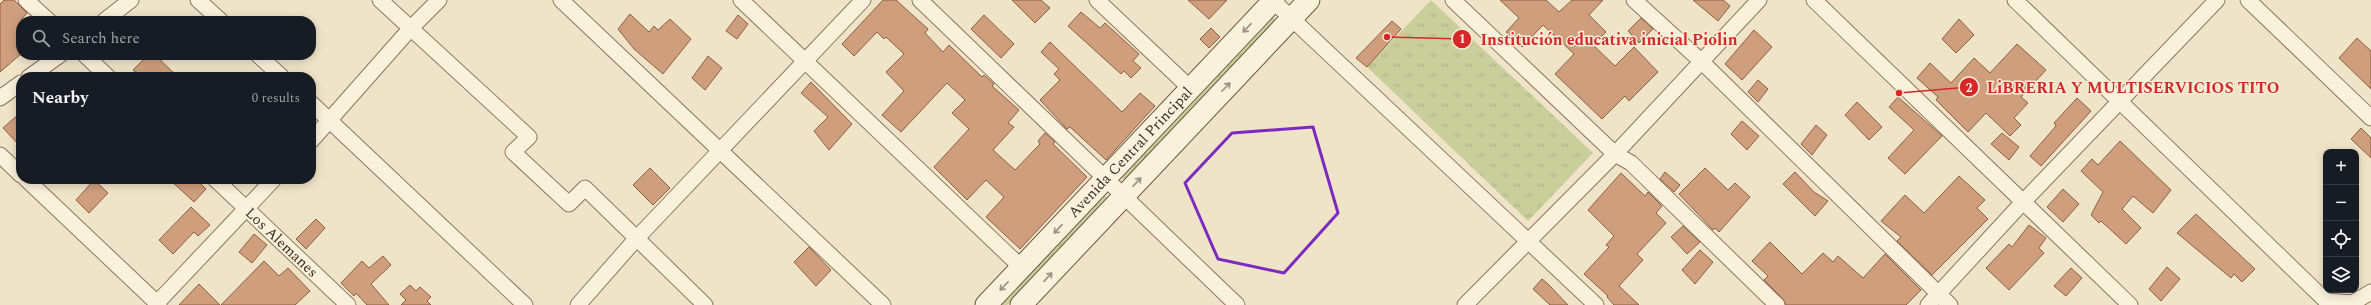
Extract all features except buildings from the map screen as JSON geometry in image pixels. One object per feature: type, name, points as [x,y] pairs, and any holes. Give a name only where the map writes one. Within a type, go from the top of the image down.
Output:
[{"type":"street","points":[[26,0],[44,16]]},
{"type":"street","points":[[110,16],[131,0]]},
{"type":"street","points":[[198,0],[216,16]]},
{"type":"street","points":[[380,0],[529,137],[513,152],[563,199],[569,204],[585,188],[705,305]]},
{"type":"street","points":[[316,136],[331,121],[410,29],[438,0]]},
{"type":"street","points":[[561,0],[883,305]]},
{"type":"street","points":[[741,0],[1022,268]]},
{"type":"street","points":[[578,305],[636,239],[863,0]]},
{"type":"street","points":[[920,0],[1106,178],[1123,197],[1237,305]]},
{"type":"street","points":[[1097,0],[1190,88]]},
{"type":"street","points":[[1273,0],[1291,19],[1596,305]]},
{"type":"street","name":"Avenida Central Principal","points":[[986,305],[1273,0]]},
{"type":"street","name":"Avenida Central Principal","points":[[1021,305],[1309,0]]},
{"type":"street","points":[[1453,0],[1614,154],[1631,163],[1777,305]]},
{"type":"street","points":[[1634,0],[1702,62],[1950,305]]},
{"type":"street","points":[[1465,305],[1530,242],[1702,62],[1759,0]]},
{"type":"street","points":[[1814,0],[2130,305]]},
{"type":"street","points":[[2015,0],[2326,301],[2352,304],[2371,292]]},
{"type":"street","points":[[1928,305],[2023,202],[2121,102],[2217,0]]},
{"type":"street","points":[[2248,0],[2371,118]]},
{"type":"street","points":[[37,72],[53,60]]},
{"type":"street","points":[[90,60],[103,72]]},
{"type":"street","points":[[263,60],[277,72]]},
{"type":"street","points":[[0,98],[16,87]]},
{"type":"street","points":[[316,108],[525,305]]},
{"type":"street","points":[[0,155],[16,169]]},
{"type":"street","points":[[31,184],[158,304],[245,208],[269,184]]},
{"type":"street","name":"Los Alemanes","points":[[220,184],[348,305]]},
{"type":"highlighted area","points":[[1313,127],[1338,213],[1284,273],[1218,259],[1185,183],[1232,133]]},
{"type":"green space","points":[[1431,0],[1593,153],[1528,221],[1367,67]]},
{"type":"green space","points":[[1271,15],[1277,21],[1126,181],[1120,176]]},
{"type":"green space","points":[[1104,194],[1109,199],[1007,305],[998,305]]},
{"type":"place","name":"Institución educativa inicial Piolin","points":[[1387,37]]},
{"type":"place","name":"LiBRERIA Y MULTISERVICIOS TITO","points":[[1899,93]]}]
